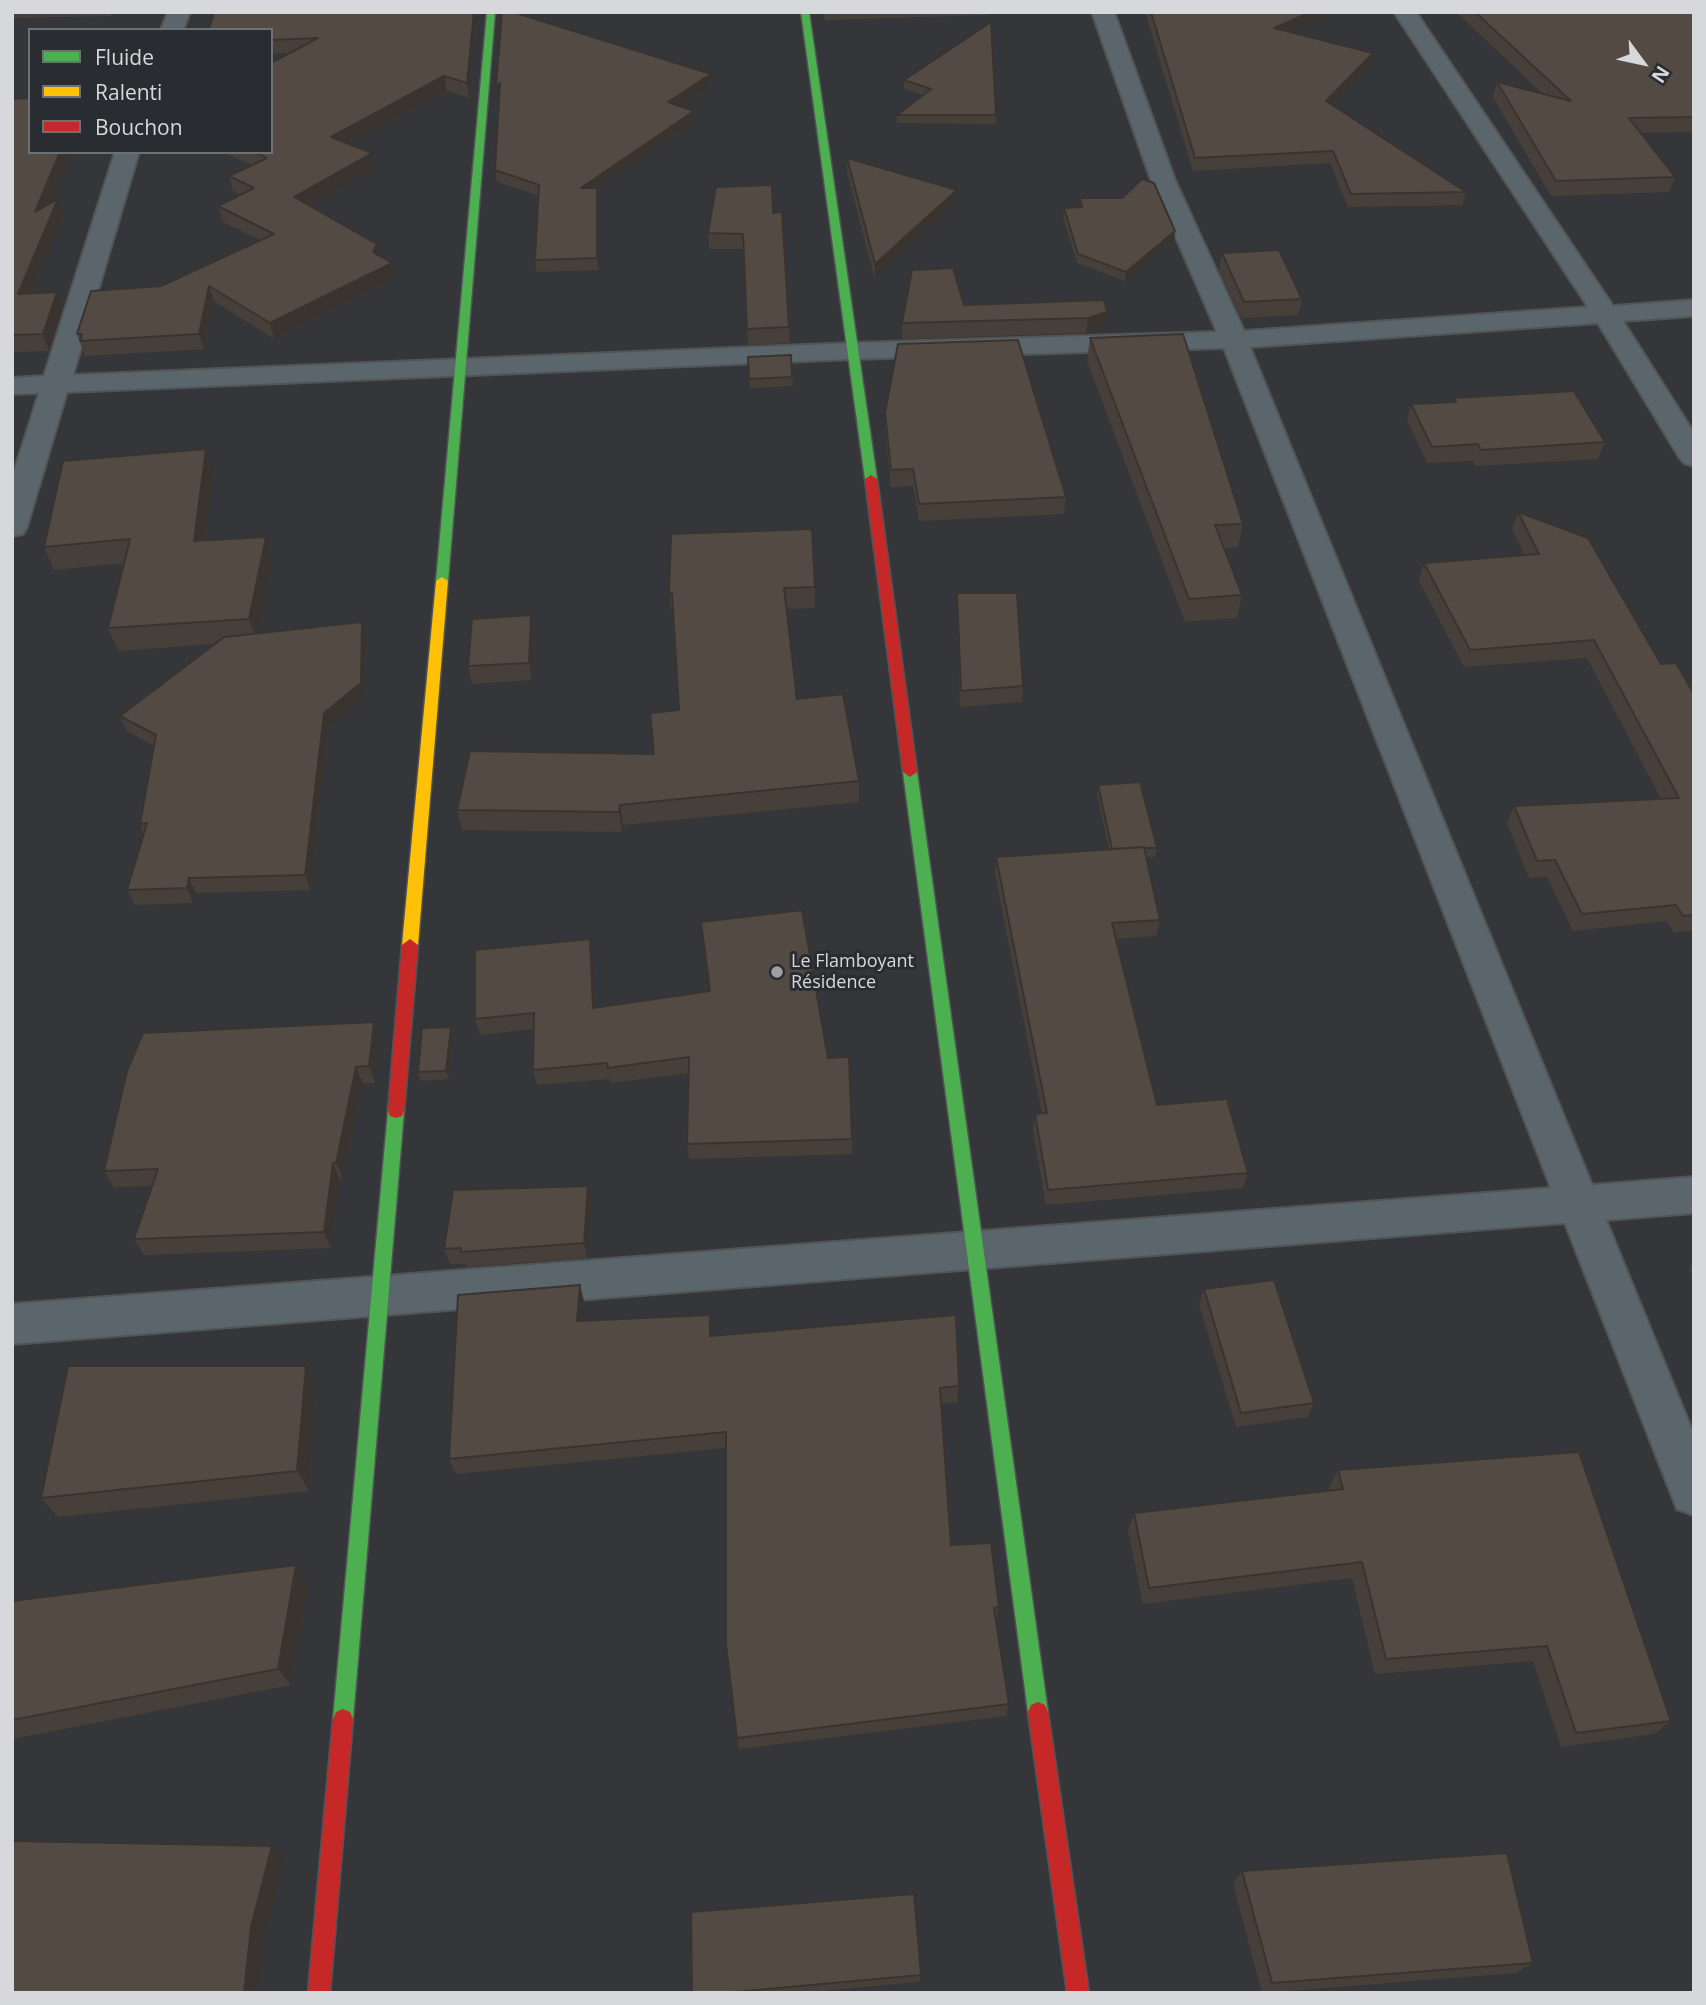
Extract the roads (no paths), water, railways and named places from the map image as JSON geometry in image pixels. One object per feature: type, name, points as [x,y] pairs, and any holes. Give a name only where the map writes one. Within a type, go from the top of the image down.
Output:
[{"type":"street","points":[[319,1993],[458,367],[491,12]]},
{"type":"street","points":[[805,12],[854,351],[973,1251],[1078,1993]]},
{"type":"street","points":[[1102,12],[1163,180],[1234,340],[1694,1493]]},
{"type":"street","points":[[1405,12],[1605,313],[1694,457]]},
{"type":"street","points":[[12,527],[126,154]]},
{"type":"street","points":[[12,386],[854,351],[1234,340],[1694,309]]},
{"type":"street","points":[[12,1324],[1694,1195]]},
{"type":"place","name":"Le Flamboyant Résidence","points":[[777,972]]}]
